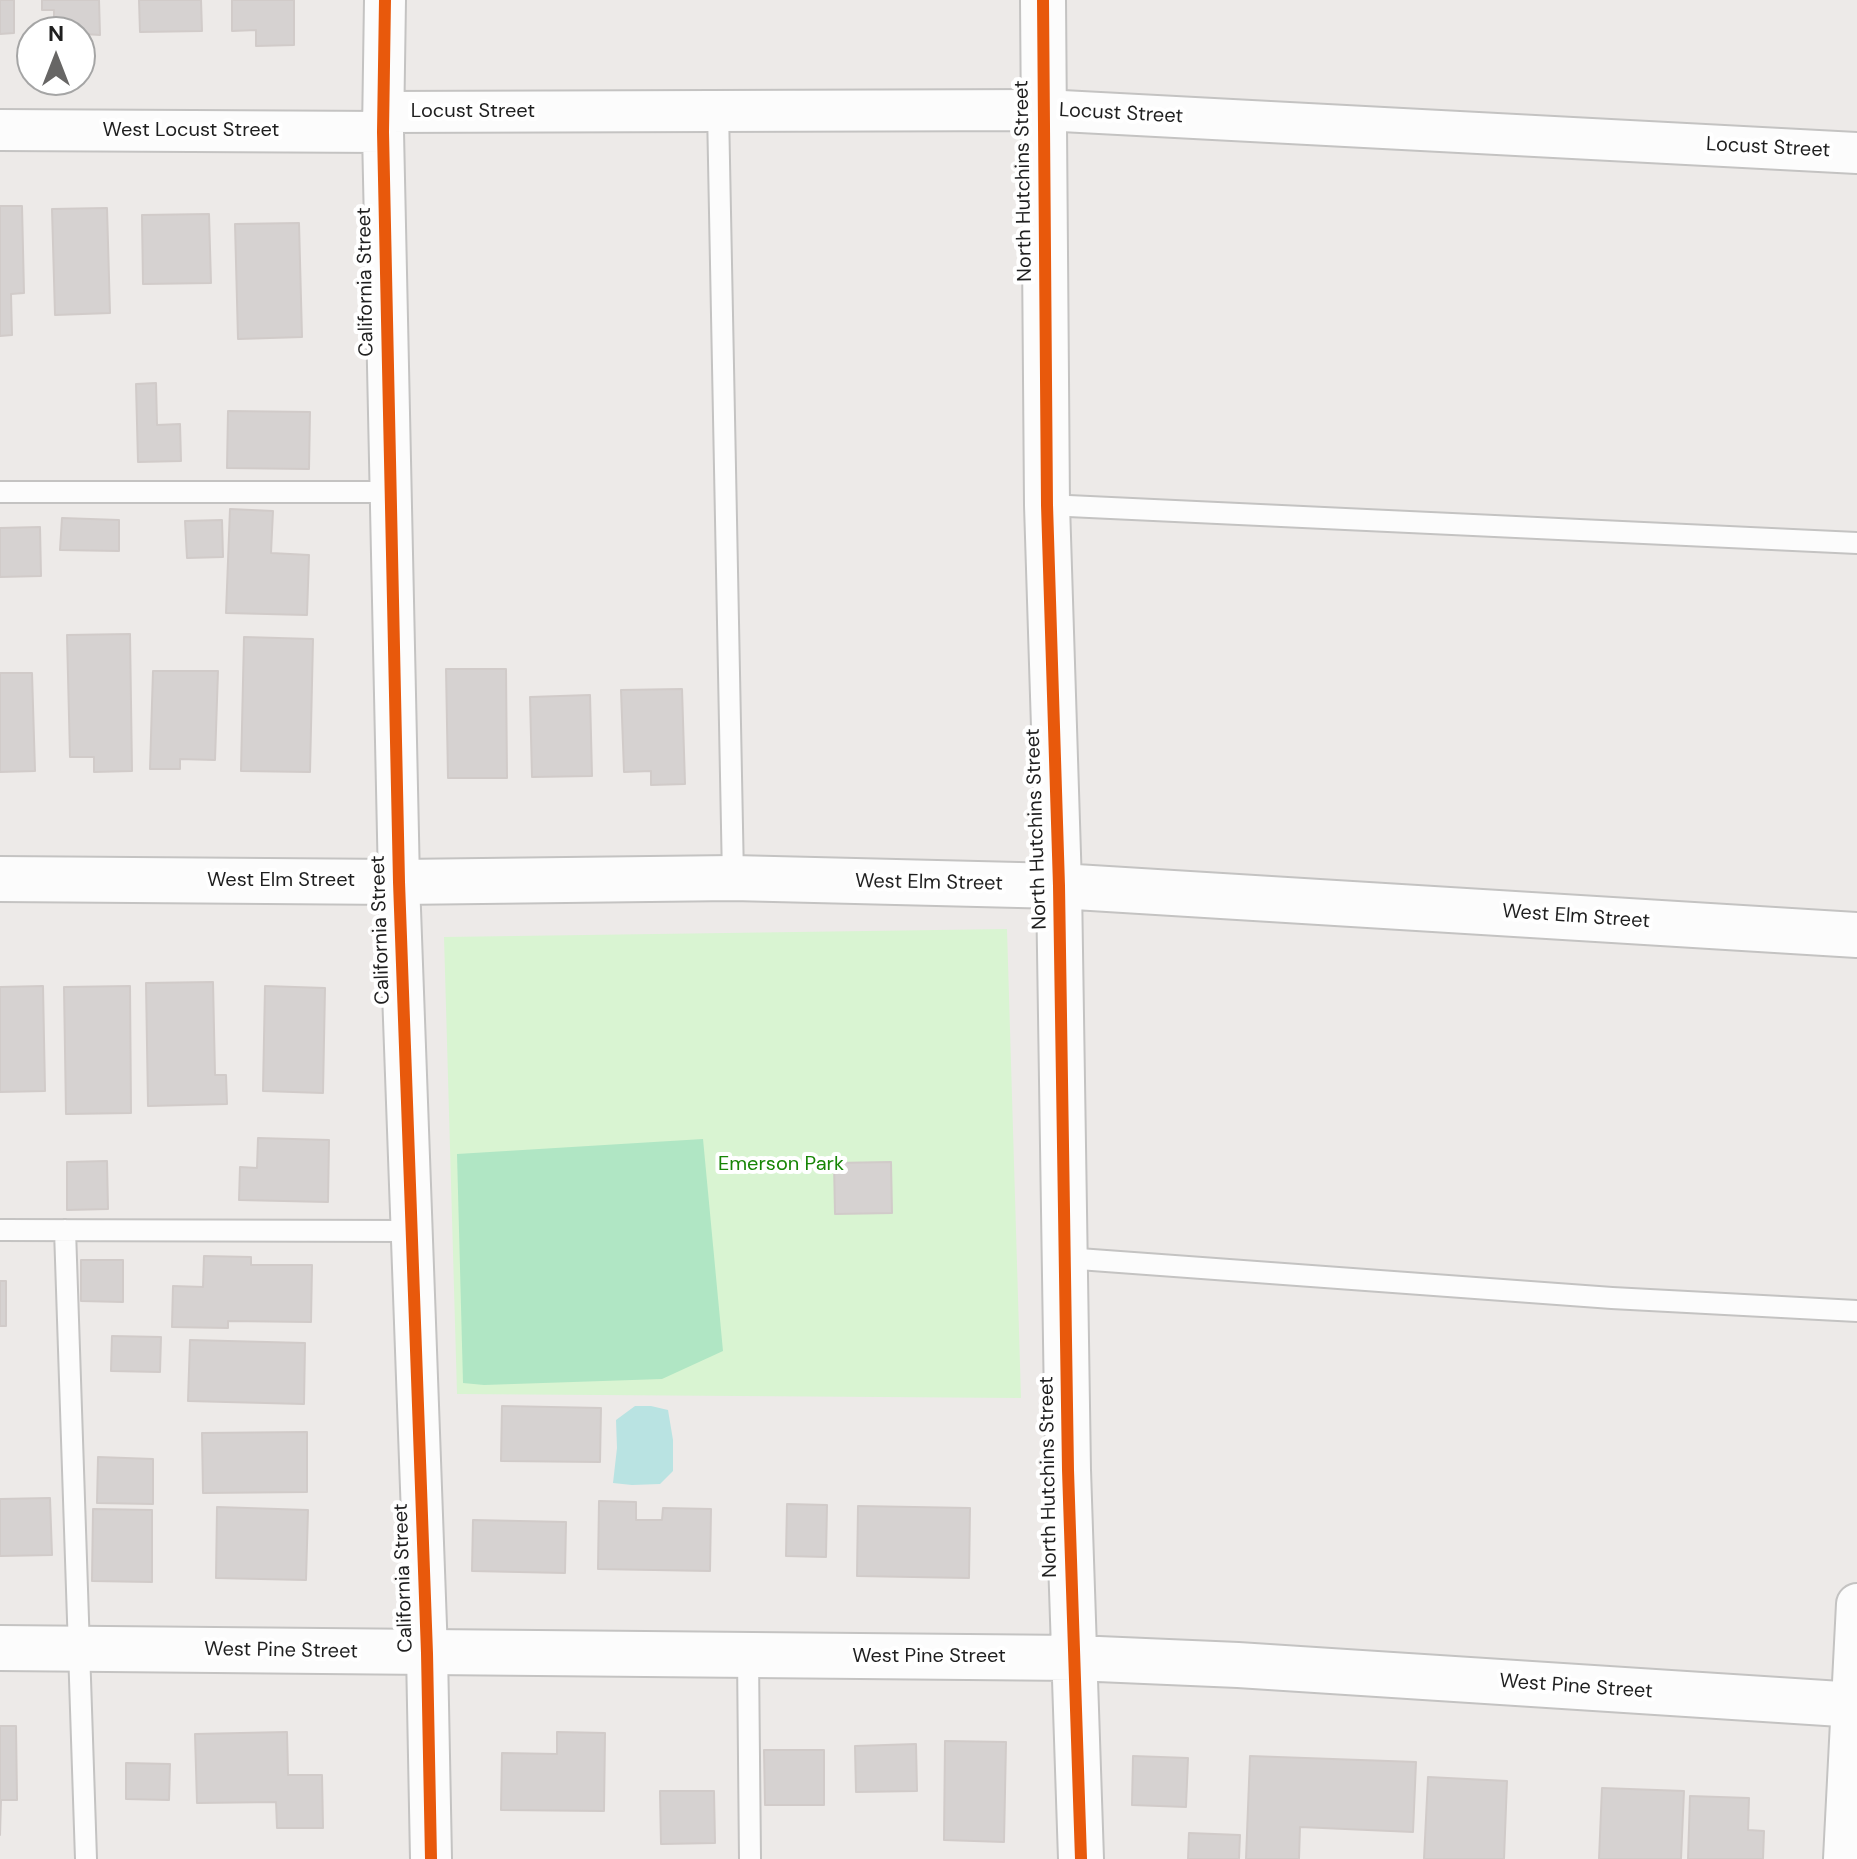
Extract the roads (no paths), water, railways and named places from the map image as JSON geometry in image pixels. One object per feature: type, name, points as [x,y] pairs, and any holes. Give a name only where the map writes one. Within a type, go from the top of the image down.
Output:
[{"type":"street","name":"California Street","points":[[385,0],[383,122],[399,882],[427,1653],[431,1859]]},
{"type":"street","name":"North Hutchins Street","points":[[1043,0],[1047,505],[1059,886],[1068,1470],[1081,1859]]},
{"type":"street","name":"Locust Street","points":[[383,122],[718,110],[1043,110],[1857,153]]},
{"type":"street","name":"West Locust Street","points":[[0,130],[383,122]]},
{"type":"street","name":"West Elm Street","points":[[0,879],[399,882],[733,878],[1059,886],[1857,935]]},
{"type":"street","points":[[1844,1859],[1855,1705],[1857,1604]]},
{"type":"street","name":"West Pine Street","points":[[0,1648],[1075,1658],[1238,1665],[1855,1705]]},
{"type":"lane","points":[[718,110],[733,878]]},
{"type":"lane","points":[[0,492],[391,492]]},
{"type":"lane","points":[[1047,505],[1857,543]]},
{"type":"lane","points":[[0,1230],[411,1231]]},
{"type":"lane","points":[[65,1230],[86,1859]]},
{"type":"lane","points":[[1065,1258],[1612,1298],[1857,1311]]},
{"type":"lane","points":[[748,1656],[750,1859]]},
{"type":"water","points":[[635,1406],[668,1410],[673,1440],[673,1471],[660,1484],[613,1483],[616,1420]]},
{"type":"park label","name":"Emerson Park","points":[[781,1165]]}]
